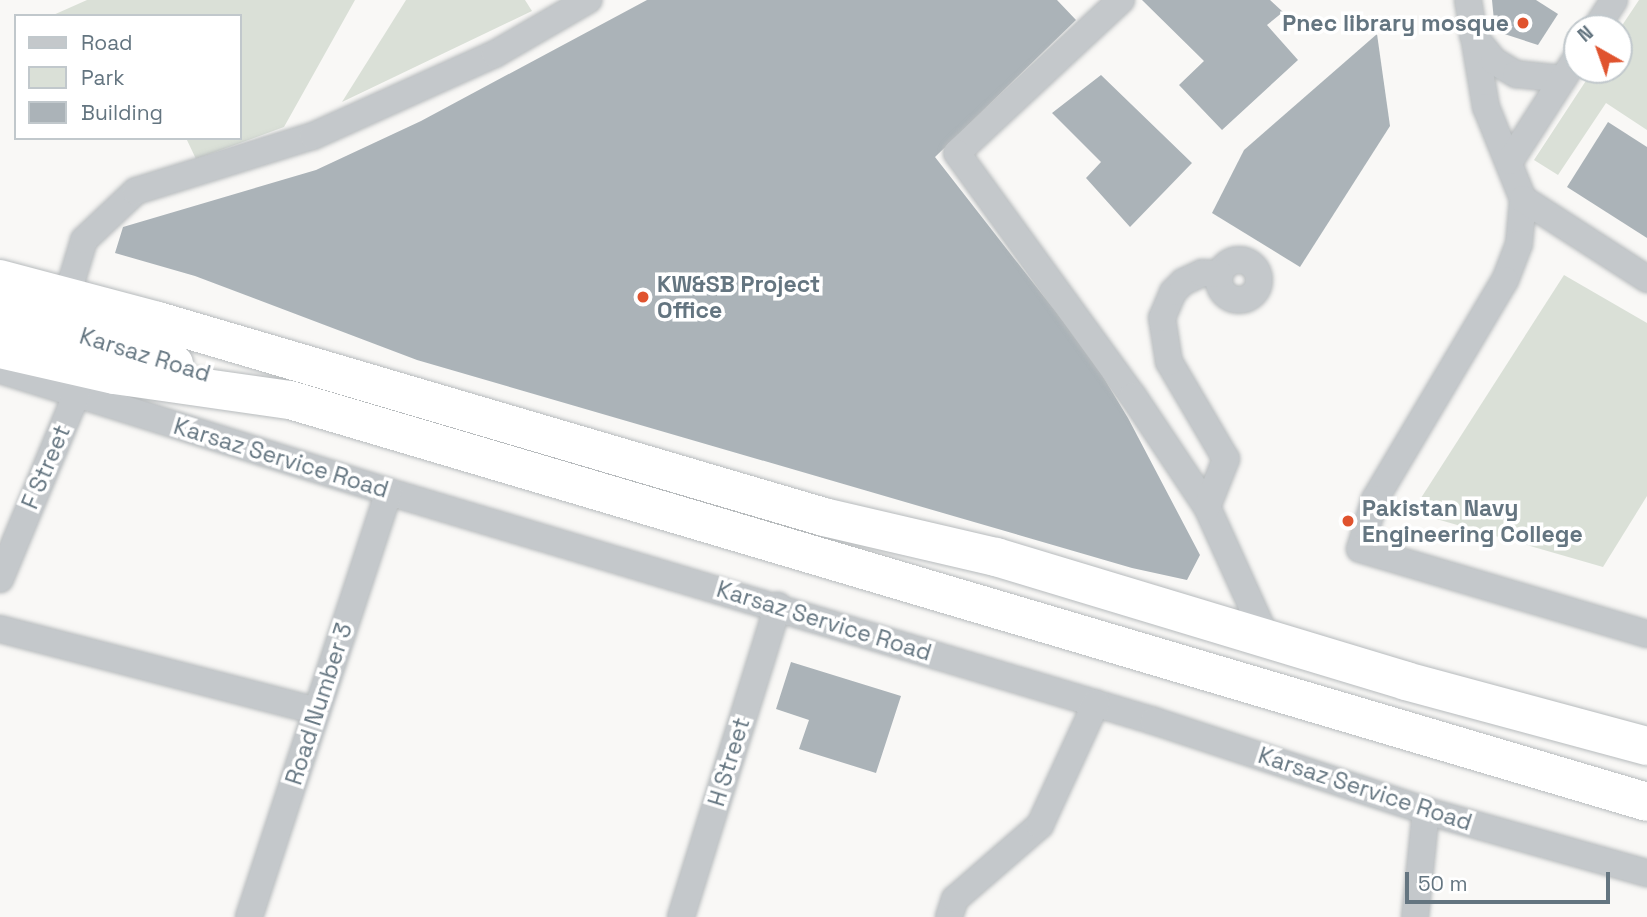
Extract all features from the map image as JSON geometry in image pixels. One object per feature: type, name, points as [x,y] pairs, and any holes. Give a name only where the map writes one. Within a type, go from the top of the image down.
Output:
[{"type":"highway","points":[[0,254],[158,321]]},
{"type":"highway","points":[[0,279],[158,321],[824,517],[996,556],[1267,639],[1647,746]]},
{"type":"highway","name":"Karsaz Road","points":[[0,311],[290,400]]},
{"type":"highway","points":[[0,349],[114,375],[290,400],[1647,802]]},
{"type":"street","points":[[71,284],[84,240],[136,191],[313,136],[495,54],[588,0]]},
{"type":"street","points":[[1121,0],[957,153],[1133,396],[1207,507],[1267,639]]},
{"type":"street","points":[[1468,0],[1471,32],[1486,107],[1510,161],[1523,199],[1519,244],[1505,280],[1375,499],[1360,549],[1647,634]]},
{"type":"street","points":[[1471,32],[1494,61],[1517,74],[1563,69]]},
{"type":"street","points":[[1510,161],[1563,79]]},
{"type":"street","points":[[1523,199],[1647,279]]},
{"type":"street","points":[[1207,507],[1226,460],[1169,362],[1162,318],[1173,292],[1183,282],[1202,273],[1220,274]]},
{"type":"street","name":"Karsaz Service Road","points":[[0,370],[389,492],[1096,703],[1426,811],[1647,873]]},
{"type":"street","name":"F Street","points":[[0,579],[77,393]]},
{"type":"street","name":"Road Number 3","points":[[249,917],[389,492]]},
{"type":"street","name":"H Street","points":[[681,917],[778,606]]},
{"type":"street","points":[[0,629],[317,711]]},
{"type":"street","points":[[949,917],[955,899],[1040,825],[1096,703]]},
{"type":"street","points":[[1415,917],[1426,811]]},
{"type":"green space","points":[[87,0],[355,0],[284,127],[196,159],[187,140],[242,140],[242,14],[56,14]]},
{"type":"green space","points":[[406,0],[525,0],[532,11],[342,102]]},
{"type":"green space","points":[[1639,0],[1647,0],[1647,130],[1606,103],[1558,175],[1534,160],[1584,84],[1633,84],[1633,14],[1630,14]]},
{"type":"green space","points":[[1564,275],[1647,323],[1647,496],[1603,567],[1412,512]]},
{"type":"building","name":"KW&SB Project Office","points":[[647,0],[1057,0],[1076,20],[935,157],[1091,357],[1128,418],[1200,555],[1187,580],[1132,568],[417,360],[195,276],[115,253],[123,227],[316,170],[421,121]]},
{"type":"building","points":[[1142,0],[1270,0],[1283,12],[1267,25],[1298,60],[1222,130],[1179,85],[1204,61]]},
{"type":"building","name":"Pnec library mosque","points":[[1492,0],[1536,0],[1558,14],[1538,45],[1495,31]]},
{"type":"building","points":[[1377,34],[1390,126],[1300,267],[1212,213],[1244,150]]},
{"type":"building","points":[[1101,75],[1192,163],[1130,227],[1086,178],[1101,162],[1052,113]]},
{"type":"building","points":[[1608,122],[1647,147],[1647,238],[1567,187]]},
{"type":"building","points":[[791,662],[901,696],[876,773],[799,749],[809,720],[776,709]]},
{"type":"place","name":"Pnec library mosque","points":[[1523,23]]},
{"type":"place","name":"KW&SB Project Office","points":[[643,297]]},
{"type":"place","name":"Pakistan Navy Engineering College","points":[[1348,521]]}]
